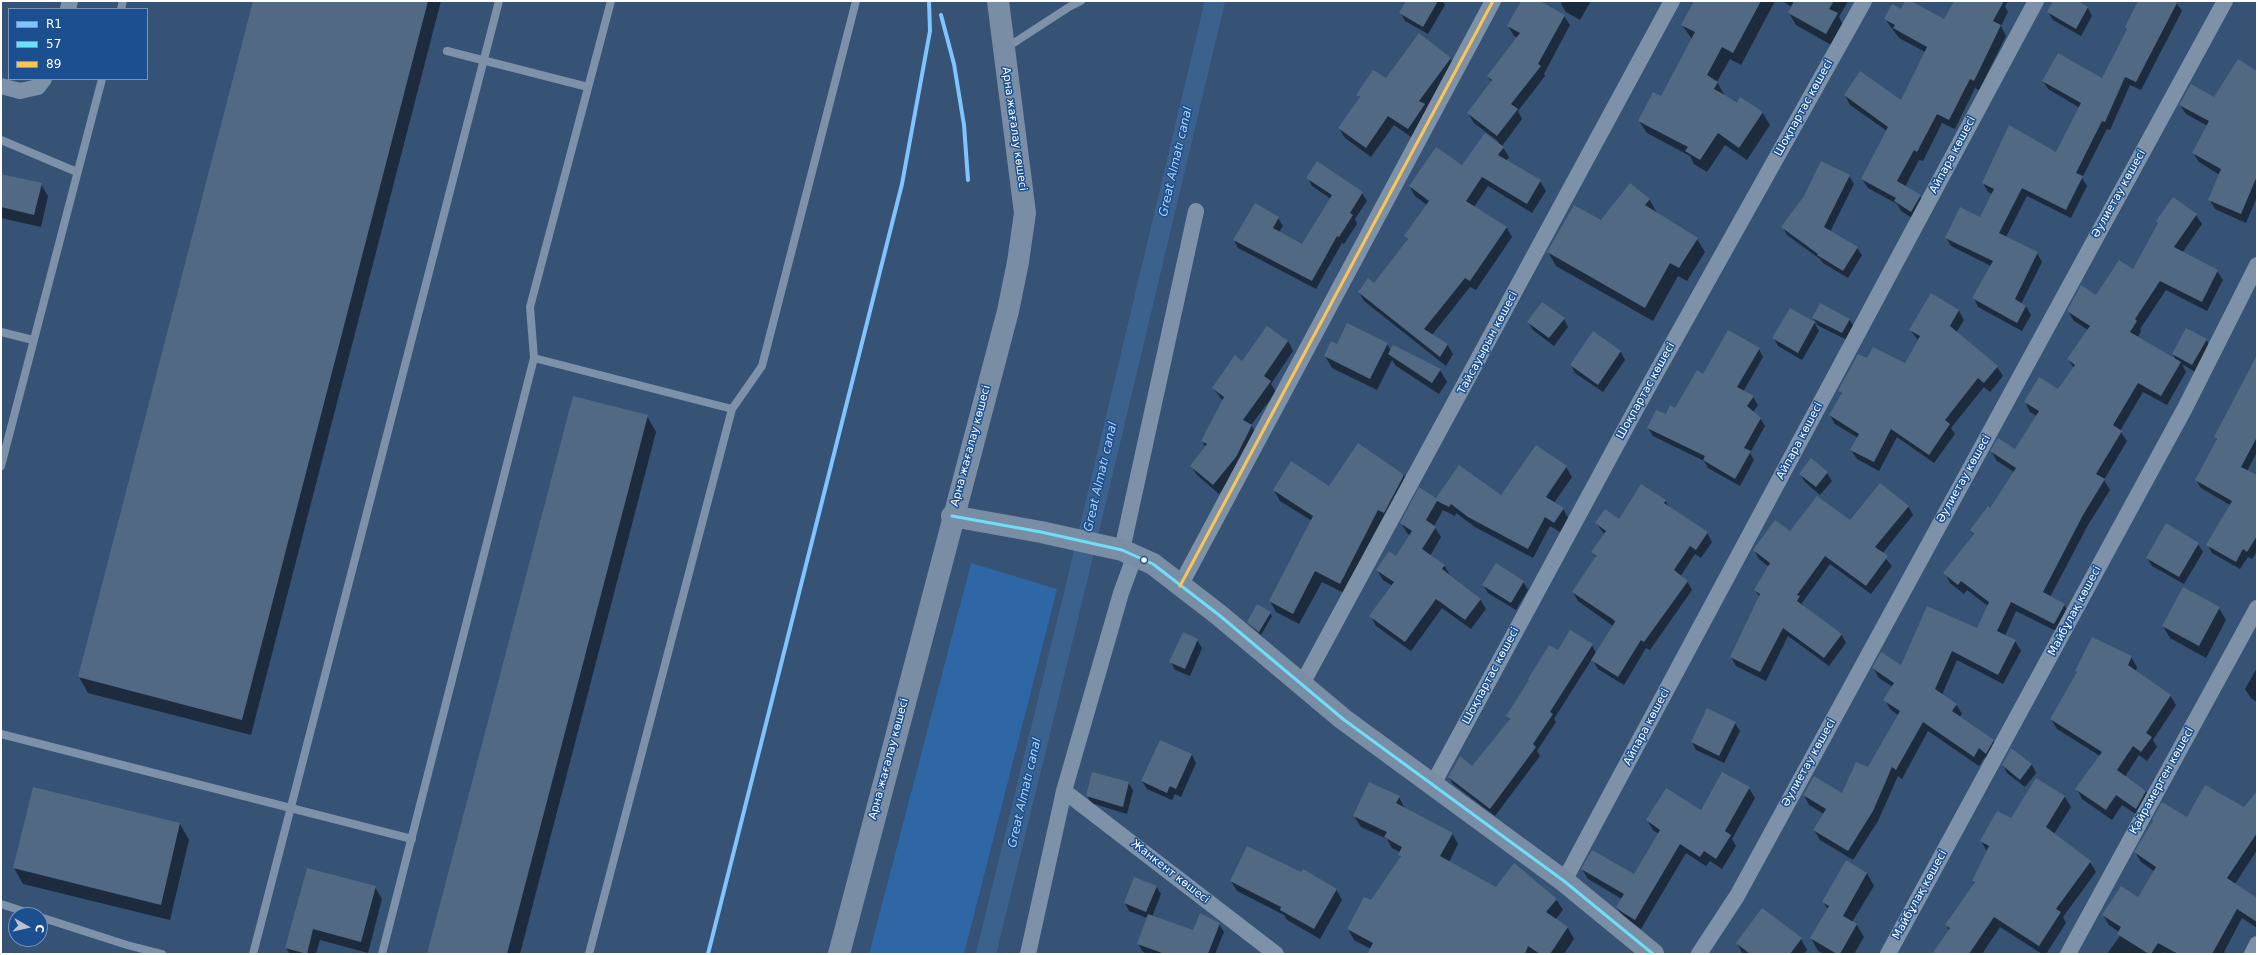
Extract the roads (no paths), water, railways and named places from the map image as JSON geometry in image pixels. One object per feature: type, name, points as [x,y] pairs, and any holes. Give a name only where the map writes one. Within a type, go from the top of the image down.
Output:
[{"type":"street","name":"Арна жағалау көшесі","points":[[839,954],[952,516],[1008,311],[1018,262],[1025,213],[1019,150],[998,1]]},
{"type":"street","points":[[1180,586],[1493,1]]},
{"type":"street","name":"Тайсауырын көшесі","points":[[1302,684],[1672,1]]},
{"type":"street","name":"Шоқпартас көшесі","points":[[1433,784],[1633,414],[1864,1]]},
{"type":"street","name":"Айпара көшесі","points":[[1564,881],[2036,1]]},
{"type":"street","name":"Әулиетау көшесі","points":[[1699,954],[1741,889],[2225,1]]},
{"type":"street","points":[[1,86],[20,91],[38,87],[43,80]]},
{"type":"street","points":[[1028,954],[1064,790],[1121,594],[1196,211]]},
{"type":"street","name":"Майбұлақ көшесі","points":[[1888,954],[2185,408],[2257,265]]},
{"type":"street","points":[[952,516],[1041,532],[1128,553],[1154,564],[1180,586],[1219,615],[1379,746],[1564,881],[1653,954]]},
{"type":"street","name":"Қайрамерген көшесі","points":[[2068,954],[2257,608]]},
{"type":"street","name":"Жанкент көшесі","points":[[1064,790],[1276,954]]},
{"type":"street","points":[[2252,954],[2257,944]]},
{"type":"lane","points":[[253,954],[499,1]]},
{"type":"lane","points":[[382,954],[534,358],[530,307],[611,1]]},
{"type":"lane","points":[[589,954],[732,409],[762,366],[856,1]]},
{"type":"lane","points":[[1004,50],[1069,7],[1081,1]]},
{"type":"lane","points":[[447,51],[588,87]]},
{"type":"lane","points":[[1,466],[102,80]]},
{"type":"lane","points":[[1,140],[77,172]]},
{"type":"lane","points":[[1,332],[33,340]]},
{"type":"lane","points":[[534,358],[732,409]]},
{"type":"lane","points":[[1,734],[412,839]]},
{"type":"lane","points":[[48,920],[127,946],[162,954]]},
{"type":"waterway","name":"Great Almatı canal","points":[[986,954],[1078,577],[1215,1]]}]
